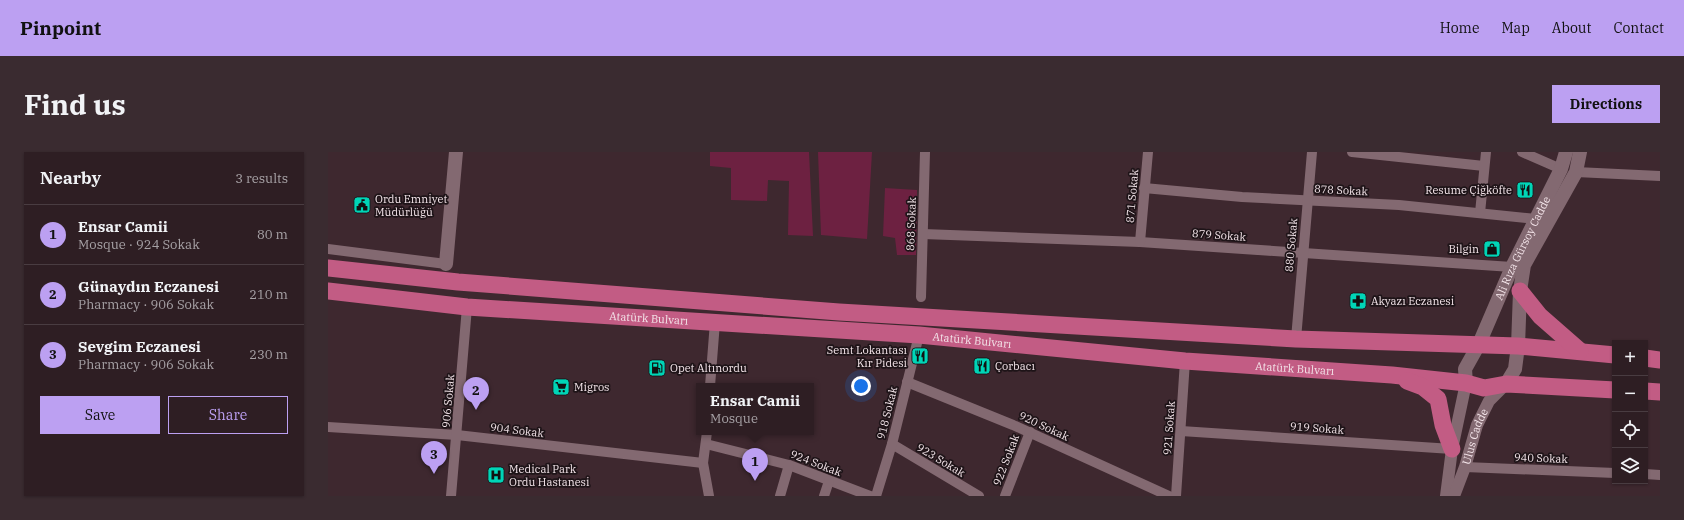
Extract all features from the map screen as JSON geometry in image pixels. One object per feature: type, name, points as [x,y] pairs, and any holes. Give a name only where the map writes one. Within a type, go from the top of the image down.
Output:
[{"type":"highway","name":"Atatürk Bulvarı","points":[[328,268],[458,282],[839,312],[1296,339],[1518,346],[1612,355]]},
{"type":"highway","name":"Atatürk Bulvarı","points":[[328,290],[468,307],[919,336],[1186,361],[1392,375],[1466,383],[1484,388],[1506,384],[1612,390]]},
{"type":"highway","points":[[1520,291],[1540,316],[1580,351]]},
{"type":"highway","points":[[1648,358],[1660,360]]},
{"type":"highway","points":[[1392,375],[1423,387],[1438,399],[1443,425],[1452,449]]},
{"type":"highway","points":[[1648,391],[1660,392]]},
{"type":"main road","points":[[446,264],[456,152]]},
{"type":"main road","name":"Ali Rıza Gürsoy Cadde","points":[[1466,383],[1465,369],[1479,344],[1512,267],[1561,169],[1566,152]]},
{"type":"main road","name":"Ali Rıza Gürsoy Cadde","points":[[1506,384],[1515,369],[1518,346],[1520,291],[1524,265],[1576,172],[1580,152]]},
{"type":"street","name":"868 Sokak","points":[[921,297],[925,152]]},
{"type":"street","name":"871 Sokak","points":[[1140,242],[1148,152]]},
{"type":"street","name":"880 Sokak","points":[[1296,339],[1312,152]]},
{"type":"street","points":[[1352,152],[1484,166]]},
{"type":"street","points":[[1480,213],[1486,152]]},
{"type":"street","points":[[1522,152],[1561,169]]},
{"type":"street","points":[[1576,172],[1660,176]]},
{"type":"street","name":"878 Sokak","points":[[1144,188],[1242,197],[1399,205],[1536,219]]},
{"type":"street","name":"879 Sokak","points":[[923,234],[1140,242],[1512,267]]},
{"type":"street","points":[[328,249],[446,264]]},
{"type":"street","name":"906 Sokak","points":[[451,496],[468,307]]},
{"type":"street","points":[[710,383],[715,322]]},
{"type":"street","name":"918 Sokak","points":[[876,496],[892,444],[919,336]]},
{"type":"street","name":"921 Sokak","points":[[1176,496],[1186,361]]},
{"type":"street","name":"920 Sokak","points":[[907,382],[1030,432],[1169,496]]},
{"type":"street","name":"Ulus Cadde","points":[[1446,496],[1452,449],[1466,383]]},
{"type":"street","name":"Ulus Cadde","points":[[1454,496],[1466,467],[1477,425],[1489,401],[1506,384]]},
{"type":"street","name":"904 Sokak","points":[[328,427],[457,435],[703,464]]},
{"type":"street","name":"919 Sokak","points":[[1181,431],[1452,449]]},
{"type":"street","name":"922 Sokak","points":[[1005,496],[1030,432]]},
{"type":"street","points":[[707,435],[703,464],[709,496]]},
{"type":"street","name":"924 Sokak","points":[[706,444],[789,465],[870,496]]},
{"type":"street","name":"923 Sokak","points":[[892,444],[979,496]]},
{"type":"street","points":[[780,496],[789,465]]},
{"type":"street","name":"940 Sokak","points":[[1466,467],[1612,473]]},
{"type":"street","points":[[1648,474],[1660,475]]},
{"type":"street","points":[[824,496],[829,481]]},
{"type":"shaded area","points":[[710,152],[809,152],[813,236],[788,235],[789,181],[768,180],[767,201],[731,200],[731,168],[710,166]]},
{"type":"shaded area","points":[[818,152],[872,152],[867,239],[821,235]]},
{"type":"shaded area","points":[[885,188],[917,190],[916,255],[897,255],[895,238],[883,236]]},
{"type":"place","name":"Resume Çiğköfte","points":[[1525,190]]},
{"type":"place","name":"Ordu Emniyet Müdürlüğü","points":[[362,205]]},
{"type":"place","name":"Bilgin","points":[[1492,249]]},
{"type":"place","name":"Akyazı Eczanesi","points":[[1358,301]]},
{"type":"place","name":"Semt Lokantası Kır Pidesi","points":[[920,356]]},
{"type":"place","name":"Çorbacı","points":[[982,366]]},
{"type":"place","name":"Opet Altınordu","points":[[657,368]]},
{"type":"place","name":"Migros","points":[[561,387]]},
{"type":"place","name":"Günaydın Eczanesi","points":[[476,410]]},
{"type":"place","name":"Sevgim Eczanesi","points":[[434,474]]},
{"type":"place","name":"Medical Park Ordu Hastanesi","points":[[496,475]]},
{"type":"place","name":"Ensar Camii","points":[[755,481]]}]
